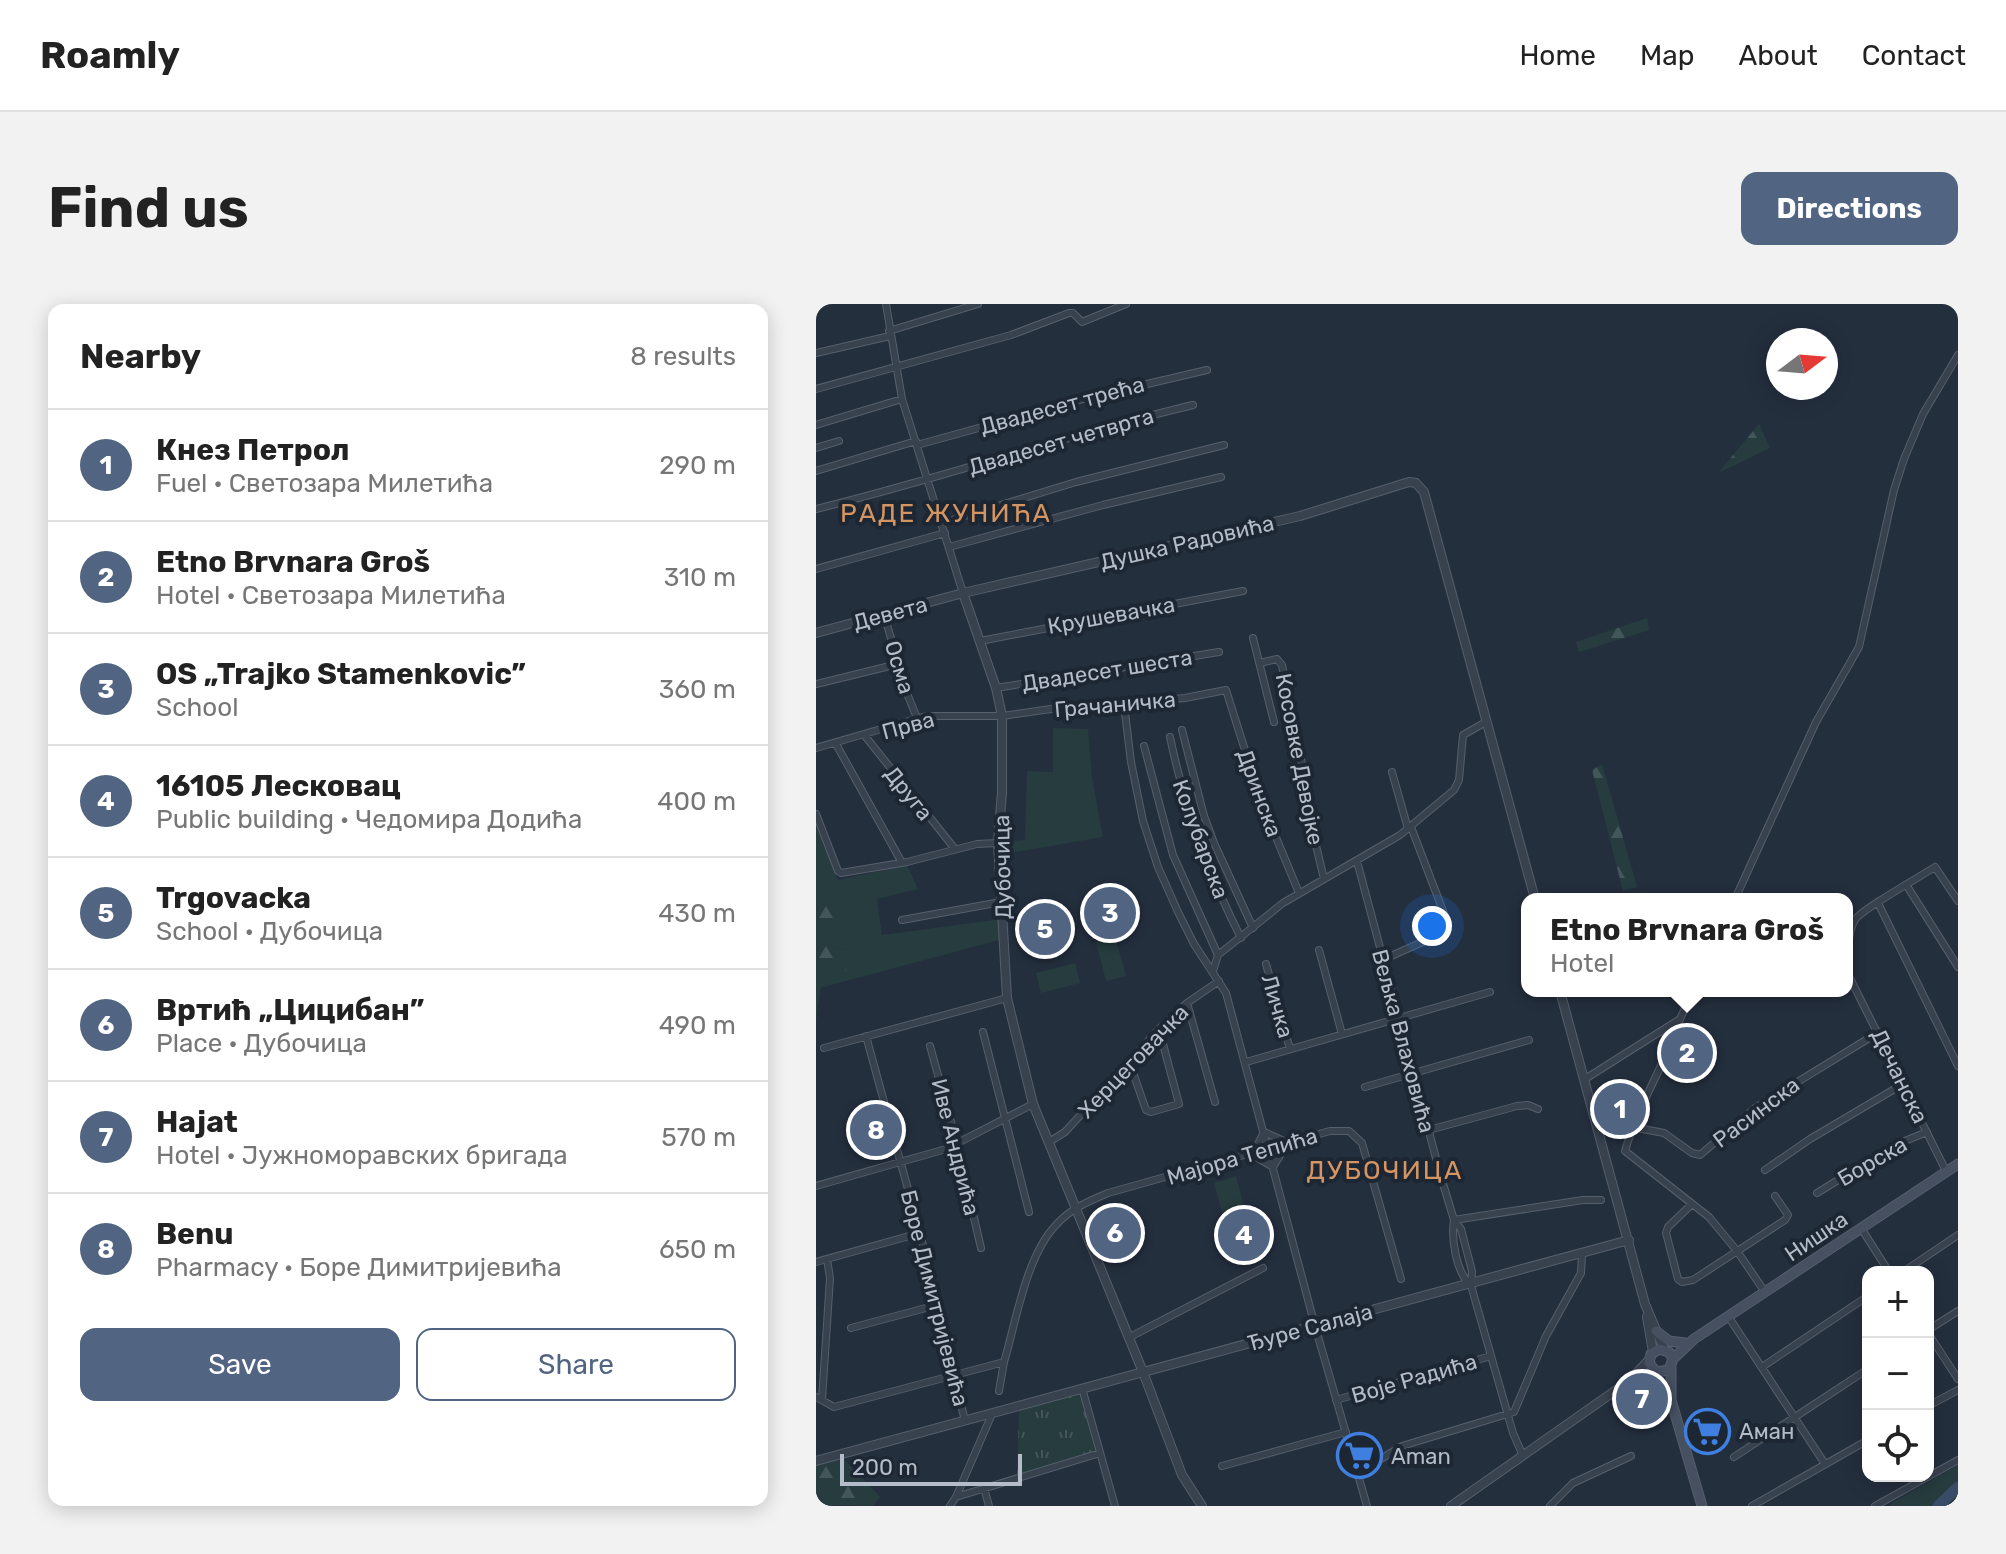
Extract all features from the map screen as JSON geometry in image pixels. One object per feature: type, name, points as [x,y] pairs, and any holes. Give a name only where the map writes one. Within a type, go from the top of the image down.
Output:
[{"type":"main road","name":"Нишка","points":[[1669,1357],[1958,1164]]},
{"type":"main road","points":[[1656,1331],[1669,1341],[1690,1341]]},
{"type":"main road","points":[[1669,1357],[1651,1356],[1651,1367],[1657,1372],[1668,1395],[1702,1506]]},
{"type":"main road","points":[[1657,1372],[1669,1357]]},
{"type":"main road","points":[[1668,1395],[1669,1357]]},
{"type":"main road","points":[[1632,1380],[1649,1380],[1668,1395]]},
{"type":"street","name":"Дубочица","points":[[886,304],[902,399],[996,688],[1002,716],[998,843],[1007,998],[1033,1104],[1182,1475],[1202,1506]]},
{"type":"street","points":[[816,353],[978,304]]},
{"type":"street","points":[[816,389],[1011,335],[1072,312],[1078,304]]},
{"type":"street","points":[[1072,312],[1082,322],[1126,304]]},
{"type":"street","points":[[1738,893],[1816,722],[1859,647],[1894,490],[1904,459],[1930,400],[1958,355]]},
{"type":"street","name":"Двадесет трећа","points":[[816,471],[1087,398],[1207,370]]},
{"type":"street","points":[[816,425],[902,399]]},
{"type":"street","name":"Двадесет четврта","points":[[816,509],[1193,405]]},
{"type":"street","points":[[816,448],[839,441]]},
{"type":"street","points":[[942,523],[1076,482],[1224,445]]},
{"type":"street","points":[[949,547],[1221,477]]},
{"type":"street","name":"Душка Радовића","points":[[963,593],[1251,528],[1409,482],[1416,483],[1424,492],[1486,722]]},
{"type":"street","points":[[816,569],[945,533]]},
{"type":"street","name":"Крушевачка","points":[[980,641],[1243,591]]},
{"type":"street","name":"Девета","points":[[816,633],[963,593]]},
{"type":"street","name":"Осма","points":[[884,614],[917,718]]},
{"type":"street","name":"Косовке Девојке","points":[[1253,638],[1274,722]]},
{"type":"street","name":"Двадесет шеста","points":[[996,688],[1219,652]]},
{"type":"street","name":"Косовке Девојке","points":[[1260,663],[1277,659],[1282,665],[1305,779],[1303,791],[1324,879]]},
{"type":"street","points":[[816,684],[898,664]]},
{"type":"street","name":"Грачаничка","points":[[1002,716],[1227,691]]},
{"type":"street","name":"Дринска","points":[[1227,691],[1261,801],[1299,893]]},
{"type":"street","points":[[1124,704],[1136,791],[1158,867],[1194,944],[1226,993],[1315,1326],[1367,1506]]},
{"type":"street","name":"Прва","points":[[816,748],[865,736],[917,718],[1002,716]]},
{"type":"street","points":[[1213,971],[1218,955],[1299,893],[1409,828],[1456,787],[1463,735],[1486,722],[1533,893]]},
{"type":"street","points":[[1182,730],[1204,816],[1226,874],[1253,928]]},
{"type":"street","name":"Друга","points":[[865,736],[955,849]]},
{"type":"street","name":"Колубарска","points":[[1170,737],[1201,853],[1241,938]]},
{"type":"street","points":[[836,744],[901,861]]},
{"type":"street","points":[[1144,746],[1166,835],[1192,902],[1218,955]]},
{"type":"street","points":[[1382,960],[1443,933],[1448,924],[1409,828],[1392,772]]},
{"type":"street","points":[[816,814],[838,871],[845,874],[955,849],[998,843]]},
{"type":"street","name":"Вељка Влаховића","points":[[1357,861],[1454,1220],[1452,1231],[1462,1273],[1471,1285],[1515,1441],[1523,1456]]},
{"type":"street","points":[[1853,925],[1860,913],[1935,867],[1958,901]]},
{"type":"street","points":[[1907,886],[1958,967]]},
{"type":"street","points":[[902,920],[1001,902]]},
{"type":"street","points":[[1878,903],[1958,1066]]},
{"type":"street","points":[[1319,950],[1342,1034]]},
{"type":"street","name":"Личка","points":[[1266,964],[1290,1049]]},
{"type":"street","name":"Херцеговачка","points":[[1049,1142],[1065,1132],[1159,1029],[1187,1003],[1219,981]]},
{"type":"street","name":"Дечанска","points":[[1853,987],[1879,1032],[1946,1171]]},
{"type":"street","points":[[1246,1062],[1490,992]]},
{"type":"street","points":[[1458,1504],[1632,1380],[1651,1356],[1645,1304],[1562,997]]},
{"type":"street","points":[[1690,997],[1669,1053],[1632,1127],[1625,1151],[1709,1217],[1765,1292]]},
{"type":"street","points":[[824,1048],[1007,998]]},
{"type":"street","points":[[1187,1003],[1215,1102]]},
{"type":"street","points":[[1585,1079],[1680,1019]]},
{"type":"street","points":[[1129,1061],[1146,1110],[1151,1112],[1179,1104],[1159,1029]]},
{"type":"street","points":[[983,1032],[1029,1212]]},
{"type":"street","name":"Расинска","points":[[1632,1127],[1664,1133],[1692,1153],[1700,1155],[1763,1103],[1879,1032]]},
{"type":"street","name":"Боре Димитријевића","points":[[866,1036],[920,1233],[965,1421]]},
{"type":"street","points":[[1365,1087],[1529,1040]]},
{"type":"street","name":"Иве Андрића","points":[[930,1046],[981,1248]]},
{"type":"street","points":[[1765,1170],[1810,1139],[1903,1084]]},
{"type":"street","points":[[816,1186],[957,1144],[1033,1104]]},
{"type":"street","points":[[1429,1130],[1517,1106],[1528,1105],[1538,1109]]},
{"type":"street","name":"Мајора Тепића","points":[[999,1391],[1004,1362],[1036,1256],[1049,1232],[1075,1209],[1108,1193],[1338,1130],[1349,1131],[1359,1138],[1364,1148],[1401,1279]]},
{"type":"street","points":[[1264,1132],[1288,1143],[1273,1167]]},
{"type":"street","points":[[1247,1155],[1256,1148],[1264,1132]]},
{"type":"street","name":"Борска","points":[[1817,1193],[1895,1145],[1927,1132]]},
{"type":"street","points":[[1247,1155],[1273,1167]]},
{"type":"street","points":[[1692,1204],[1668,1227],[1666,1233],[1680,1281],[1693,1280],[1787,1217],[1775,1196]]},
{"type":"street","points":[[1454,1220],[1583,1200],[1601,1200]]},
{"type":"street","points":[[1861,1228],[1885,1266]]},
{"type":"street","points":[[816,1262],[920,1233]]},
{"type":"street","points":[[1912,1266],[1958,1235]]},
{"type":"street","name":"Ђуре Салаја","points":[[816,1461],[1629,1240]]},
{"type":"street","points":[[1358,1473],[1402,1446],[1508,1415],[1520,1403],[1546,1336],[1581,1273],[1582,1254]]},
{"type":"street","points":[[827,1259],[830,1278],[819,1399],[834,1407],[1004,1362]]},
{"type":"street","points":[[1128,1338],[1263,1268]]},
{"type":"street","points":[[1762,1367],[1862,1300]]},
{"type":"street","points":[[1645,1304],[1669,1357]]},
{"type":"street","points":[[851,1328],[937,1305]]},
{"type":"street","points":[[1934,1328],[1958,1311]]},
{"type":"street","points":[[1728,1316],[1825,1464]]},
{"type":"street","points":[[1932,1338],[1958,1379]]},
{"type":"street","name":"Воје Радића","points":[[1336,1400],[1491,1356]]},
{"type":"street","points":[[1632,1380],[1657,1372]]},
{"type":"street","points":[[1734,1457],[1862,1373]]},
{"type":"street","points":[[1082,1388],[1115,1506]]},
{"type":"street","points":[[1934,1403],[1958,1390]]},
{"type":"street","points":[[950,1506],[992,1414]]},
{"type":"street","points":[[1222,1466],[1346,1432]]},
{"type":"street","points":[[1752,1506],[1862,1443]]},
{"type":"street","points":[[956,1497],[1100,1453]]},
{"type":"street","points":[[1550,1506],[1573,1483],[1631,1456]]},
{"type":"street","points":[[1875,1506],[1958,1460]]},
{"type":"street","points":[[984,1488],[989,1506]]},
{"type":"green space","points":[[1759,424],[1770,448],[1718,473]]},
{"type":"green space","points":[[1647,618],[1649,630],[1579,652],[1576,642]]},
{"type":"green space","points":[[1053,728],[1088,729],[1092,777],[1103,837],[1004,854],[1002,842],[1025,840],[1027,771],[1053,772]]},
{"type":"green space","points":[[1602,764],[1637,887],[1623,891],[1592,770]]},
{"type":"green space","points":[[816,817],[838,880],[907,865],[918,889],[877,899],[882,935],[1002,919],[1003,939],[820,988],[823,971],[849,950],[832,948],[821,904],[816,905]]},
{"type":"green space","points":[[827,901],[841,916],[832,948],[849,950],[846,971],[823,972],[816,1020],[816,905]]},
{"type":"green space","points":[[1115,937],[1126,976],[1106,981],[1096,942]]},
{"type":"green space","points":[[1075,963],[1080,983],[1041,993],[1036,973]]},
{"type":"green space","points":[[1236,1176],[1244,1206],[1222,1212],[1214,1183]]},
{"type":"green space","points":[[1081,1394],[1097,1451],[1017,1475],[1019,1410]]},
{"type":"green space","points":[[843,1458],[880,1497],[873,1506],[816,1505],[816,1466]]},
{"type":"green space","points":[[1958,1465],[1958,1506],[1890,1506],[1928,1482],[1934,1482],[1934,1479]]},
{"type":"waterway","points":[[1938,1506],[1958,1487]]},
{"type":"place","name":"OS „Trajko Stamenkovic”","points":[[1110,913]]},
{"type":"place","name":"Trgovacka","points":[[1045,929]]},
{"type":"place","name":"Etno Brvnara Groš","points":[[1687,1053]]},
{"type":"place","name":"Кнез Петрол","points":[[1620,1109]]},
{"type":"place","name":"Benu","points":[[876,1130]]},
{"type":"place","name":"Вртић „Цицибан”","points":[[1115,1233]]},
{"type":"place","name":"16105 Лесковац","points":[[1244,1235]]},
{"type":"place","name":"Hajat","points":[[1642,1399]]},
{"type":"place","name":"Аман","points":[[1708,1431]]},
{"type":"place","name":"Aman","points":[[1360,1456]]},
{"type":"district","name":"РАДЕ ЖУНИЋА","points":[[946,513]]},
{"type":"district","name":"ДУБОЧИЦА","points":[[1385,1170]]}]
